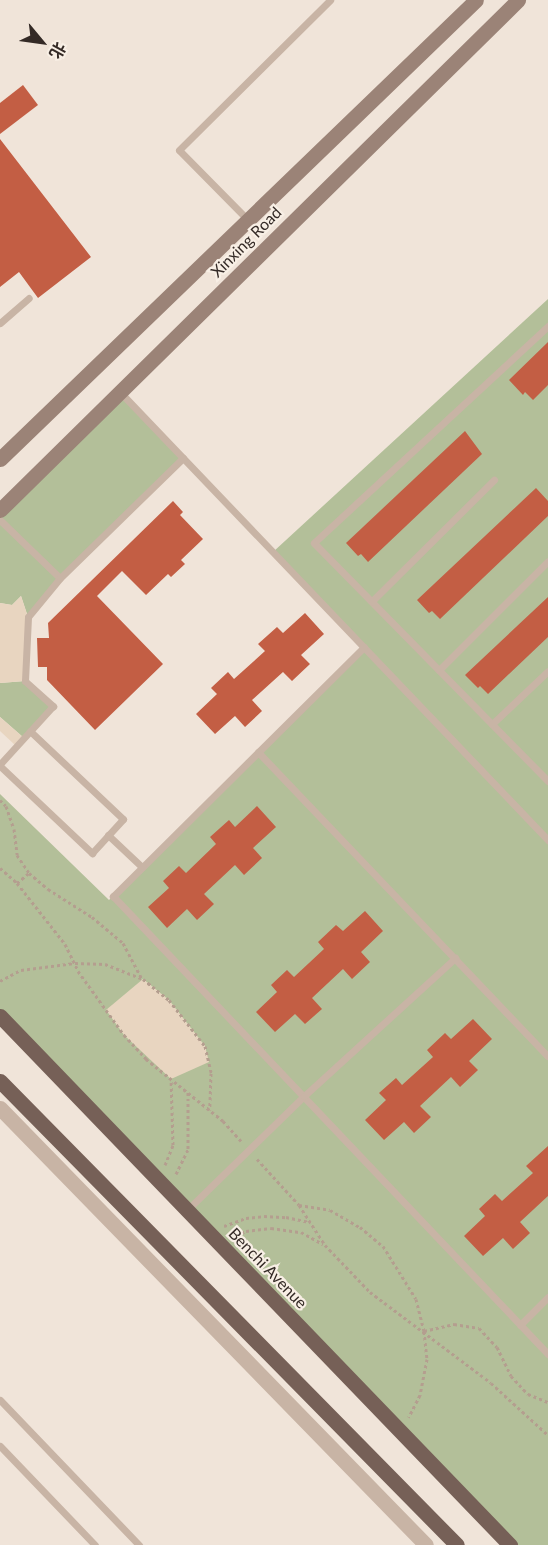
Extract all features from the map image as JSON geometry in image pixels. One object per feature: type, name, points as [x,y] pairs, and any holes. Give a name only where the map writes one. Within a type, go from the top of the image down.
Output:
[{"type":"main road","name":"Xinxing Road","points":[[0,459],[476,0]]},
{"type":"main road","name":"Xinxing Road","points":[[0,510],[518,0]]},
{"type":"main road","name":"Benchi Avenue","points":[[0,1016],[510,1545]]},
{"type":"main road","points":[[0,1081],[457,1545]]},
{"type":"street","points":[[0,1108],[426,1545]]},
{"type":"lane","points":[[248,220],[178,150],[330,0]]},
{"type":"lane","points":[[0,322],[29,298]]},
{"type":"lane","points":[[548,326],[314,543],[548,781]]},
{"type":"lane","points":[[120,392],[548,840]]},
{"type":"lane","points":[[30,731],[123,819],[92,852],[0,765],[30,731],[53,706],[26,681],[28,617],[60,578],[183,458]]},
{"type":"lane","points":[[372,601],[494,480]]},
{"type":"lane","points":[[0,520],[60,578]]},
{"type":"lane","points":[[439,670],[548,561]]},
{"type":"lane","points":[[364,647],[113,896],[548,1354]]},
{"type":"lane","points":[[492,723],[548,671]]},
{"type":"lane","points":[[258,752],[548,1056]]},
{"type":"lane","points":[[108,835],[142,867]]},
{"type":"lane","points":[[187,1209],[304,1096],[455,958]]},
{"type":"lane","points":[[520,1325],[548,1297]]},
{"type":"lane","points":[[0,1400],[139,1545]]},
{"type":"lane","points":[[0,1446],[95,1545]]},
{"type":"path","points":[[0,800],[6,806],[14,829],[17,855],[29,873],[48,889],[92,917],[123,943],[143,979]]},
{"type":"path","points":[[0,868],[17,883],[65,944],[75,963],[124,1035],[171,1079],[210,1110],[249,1150],[299,1205],[325,1245],[370,1292],[491,1383],[548,1436]]},
{"type":"path","points":[[17,883],[29,873]]},
{"type":"path","points":[[0,981],[21,970],[75,963],[105,964],[143,979],[170,1000],[205,1046],[211,1072],[210,1110]]},
{"type":"path","points":[[163,1185],[173,1145],[171,1079]]},
{"type":"path","points":[[163,1185],[188,1149],[188,1092]]},
{"type":"path","points":[[299,1205],[330,1210],[360,1227],[382,1246],[416,1299],[424,1331],[427,1359],[420,1395],[401,1431]]},
{"type":"path","points":[[215,1239],[246,1218],[286,1216],[310,1222]]},
{"type":"path","points":[[215,1239],[246,1231],[272,1228],[301,1232],[325,1245]]},
{"type":"path","points":[[424,1331],[454,1324],[479,1328],[497,1347],[511,1376],[528,1394],[548,1402]]},
{"type":"green space","points":[[548,299],[548,1545],[510,1545],[0,1016],[0,794],[109,900],[364,647],[273,552]]},
{"type":"green space","points":[[120,392],[183,458],[60,578],[28,617],[21,596],[12,605],[0,603],[0,510]]},
{"type":"green space","points":[[25,681],[53,706],[24,738],[0,717],[0,683]]},
{"type":"shaded area","points":[[21,596],[28,617],[25,681],[0,683],[0,603],[12,605]]},
{"type":"shaded area","points":[[0,717],[24,738],[16,746],[0,731]]},
{"type":"shaded area","points":[[143,979],[169,1000],[205,1046],[209,1062],[171,1079],[124,1035],[106,1010]]},
{"type":"building","points":[[23,85],[38,105],[0,134],[0,103]]},
{"type":"building","points":[[0,139],[91,257],[38,298],[19,272],[0,287]]},
{"type":"building","points":[[548,342],[548,385],[533,400],[525,392],[523,395],[509,380]]},
{"type":"building","points":[[465,431],[482,454],[368,562],[361,554],[358,556],[346,543]]},
{"type":"building","points":[[536,488],[548,501],[548,516],[440,619],[432,611],[429,613],[417,600]]},
{"type":"building","points":[[173,501],[183,512],[180,515],[203,539],[181,560],[185,564],[171,577],[168,574],[146,595],[122,571],[97,596],[163,664],[95,730],[47,680],[47,667],[38,667],[37,638],[49,638],[48,623]]},
{"type":"building","points":[[548,597],[548,637],[488,694],[480,686],[478,688],[465,675]]},
{"type":"building","points":[[305,613],[324,634],[301,655],[310,664],[292,681],[283,672],[252,700],[262,711],[245,727],[235,716],[215,734],[196,714],[217,694],[211,688],[228,672],[234,679],[265,651],[258,644],[277,627],[283,633]]},
{"type":"building","points":[[257,806],[276,827],[253,848],[262,858],[244,875],[235,865],[204,894],[214,904],[197,920],[187,909],[167,928],[148,907],[169,888],[163,881],[179,866],[186,873],[216,844],[210,837],[229,820],[235,827]]},
{"type":"building","points":[[365,911],[383,931],[361,952],[370,962],[352,979],[343,969],[312,998],[322,1009],[305,1024],[295,1014],[275,1032],[256,1012],[277,992],[271,985],[287,970],[294,977],[324,949],[318,942],[336,925],[343,931]]},
{"type":"building","points":[[473,1019],[492,1039],[469,1061],[478,1070],[460,1087],[451,1077],[420,1106],[431,1117],[414,1133],[404,1122],[384,1140],[365,1120],[386,1100],[379,1093],[396,1078],[402,1085],[433,1057],[427,1050],[445,1033],[451,1039]]},
{"type":"building","points":[[548,1146],[548,1196],[520,1222],[530,1233],[513,1249],[503,1238],[483,1256],[464,1236],[485,1216],[479,1209],[495,1194],[502,1201],[533,1173],[526,1166]]}]
